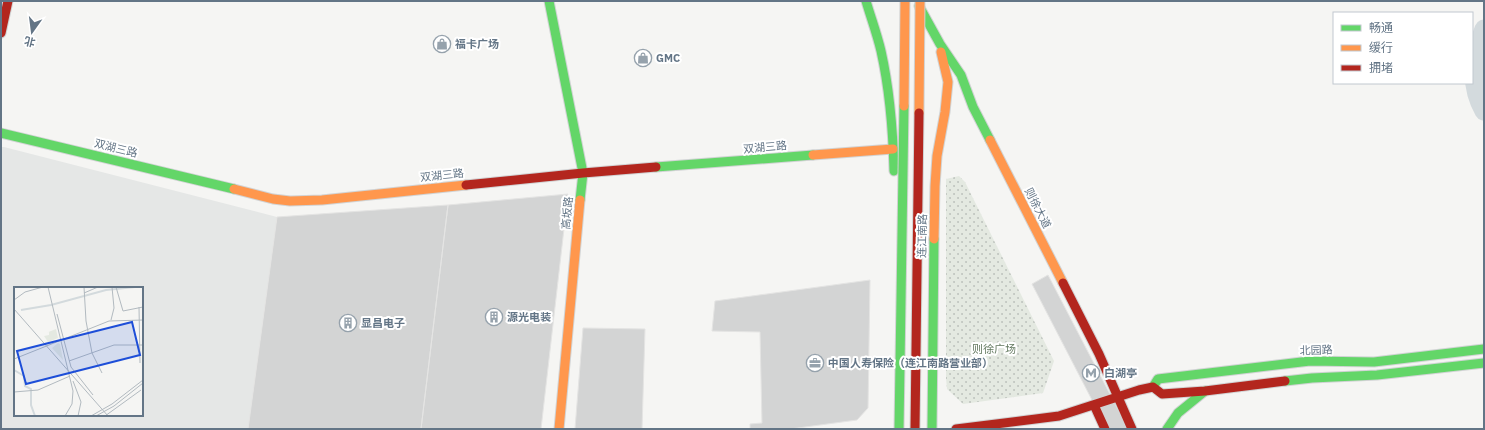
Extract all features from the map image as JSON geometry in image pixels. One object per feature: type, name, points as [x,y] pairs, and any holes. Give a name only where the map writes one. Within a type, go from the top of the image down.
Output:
[{"type":"main road","points":[[1,33],[8,1]]},
{"type":"main road","name":"高坂路","points":[[549,1],[583,173],[559,429]]},
{"type":"main road","points":[[866,1],[882,57],[889,102],[893,149],[892,429]]},
{"type":"main road","points":[[899,429],[905,1]]},
{"type":"main road","name":"则徐大道","points":[[917,1],[940,44],[961,75],[973,107],[1099,354],[1132,429]]},
{"type":"main road","points":[[915,429],[920,1]]},
{"type":"main road","name":"连江南路","points":[[932,429],[935,186],[937,156],[945,112],[948,82],[940,44]]},
{"type":"main road","name":"双湖三路","points":[[1,133],[273,199],[290,201],[322,200],[583,173],[893,149]]},
{"type":"main road","name":"北园路","points":[[956,429],[1059,416],[1118,396],[1153,387],[1158,379],[1310,361],[1374,362],[1484,349]]},
{"type":"main road","points":[[1153,387],[1162,394],[1205,391],[1312,378],[1377,375],[1484,363]]},
{"type":"main road","points":[[1202,374],[1205,391]]},
{"type":"main road","points":[[1166,429],[1178,413],[1205,391]]},
{"type":"main road","points":[[1094,405],[1105,429]]},
{"type":"shaded area","points":[[1,147],[277,217],[248,429],[1,429]]},
{"type":"green space","name":"则徐广场","points":[[959,176],[965,182],[1054,361],[1043,393],[963,404],[947,389],[946,179]]},
{"type":"building","name":"源光电装","points":[[568,194],[541,429],[421,429],[448,205]]},
{"type":"building","name":"显昌电子","points":[[448,205],[421,429],[248,429],[277,217]]},
{"type":"building","points":[[1048,275],[1128,429],[1107,429],[1032,284]]},
{"type":"building","name":"中国人寿保险（连江南路营业部）","points":[[870,280],[868,408],[857,420],[790,429],[750,429],[750,424],[762,423],[760,332],[712,331],[715,301]]},
{"type":"building","points":[[583,328],[645,329],[642,429],[575,429]]},
{"type":"waterway","points":[[1484,29],[1477,50],[1474,70],[1476,91],[1484,111]]},
{"type":"traffic: fast","points":[[549,1],[583,173],[580,200]]},
{"type":"traffic: fast","points":[[866,1],[879,45],[887,81],[892,126],[894,171]]},
{"type":"traffic: fast","points":[[919,6],[940,44],[961,75],[973,107],[990,140]]},
{"type":"traffic: fast","points":[[899,429],[904,106]]},
{"type":"traffic: fast","points":[[1,133],[234,189]]},
{"type":"traffic: fast","points":[[656,167],[813,155]]},
{"type":"traffic: fast","points":[[932,429],[934,239]]},
{"type":"traffic: fast","points":[[1153,387],[1158,379],[1310,361],[1374,362],[1484,349]]},
{"type":"traffic: fast","points":[[1285,381],[1312,378],[1377,375],[1484,363]]},
{"type":"traffic: fast","points":[[1167,429],[1178,413],[1205,391]]},
{"type":"traffic: slow","points":[[904,106],[905,1]]},
{"type":"traffic: slow","points":[[919,113],[920,1]]},
{"type":"traffic: slow","points":[[934,239],[937,156],[945,112],[948,82],[941,52]]},
{"type":"traffic: slow","points":[[990,140],[1063,283]]},
{"type":"traffic: slow","points":[[813,155],[893,149]]},
{"type":"traffic: slow","points":[[234,189],[273,199],[290,201],[322,200],[466,185]]},
{"type":"traffic: slow","points":[[559,429],[580,200]]},
{"type":"traffic: jam","points":[[1,33],[8,1]]},
{"type":"traffic: jam","points":[[915,429],[919,113]]},
{"type":"traffic: jam","points":[[466,185],[656,167]]},
{"type":"traffic: jam","points":[[1063,283],[1099,354],[1132,429]]},
{"type":"traffic: jam","points":[[956,429],[1059,416],[1139,390],[1153,387],[1162,394],[1205,391],[1285,381]]},
{"type":"traffic: jam","points":[[1094,405],[1105,429]]},
{"type":"place","name":"福卡广场","points":[[442,44]]},
{"type":"place","name":"GMC","points":[[643,58]]},
{"type":"place","name":"源光电装","points":[[494,317]]},
{"type":"place","name":"显昌电子","points":[[348,323]]},
{"type":"place","name":"中国人寿保险（连江南路营业部）","points":[[815,363]]},
{"type":"place","name":"白湖亭","points":[[1091,373]]}]
